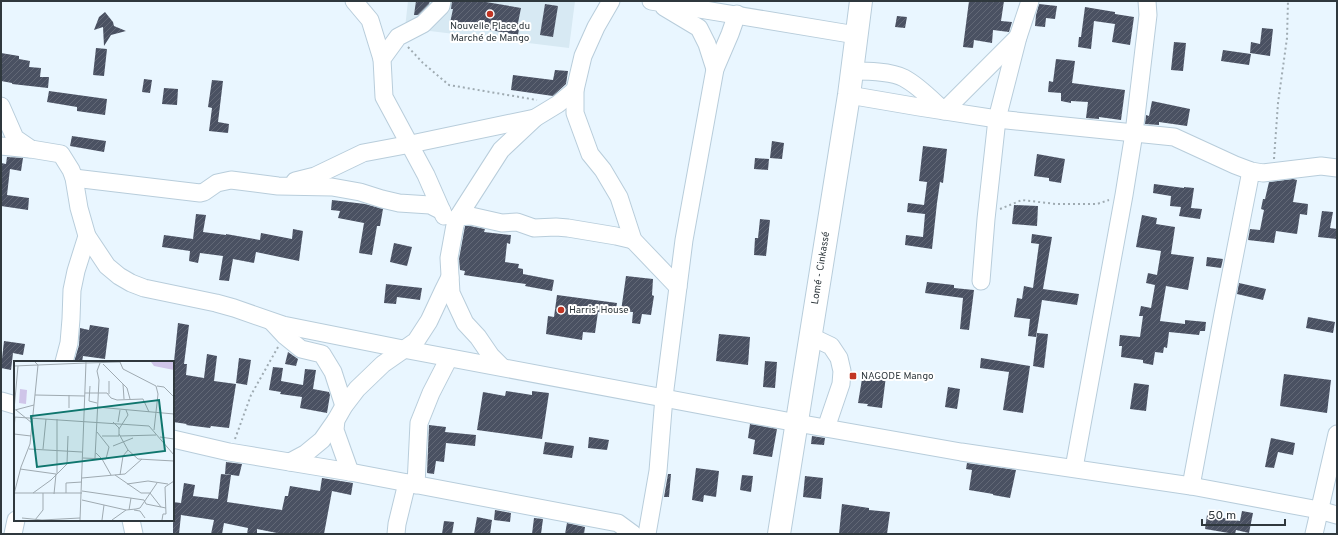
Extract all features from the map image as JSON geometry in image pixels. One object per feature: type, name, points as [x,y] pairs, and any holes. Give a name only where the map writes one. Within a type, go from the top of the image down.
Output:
[{"type":"highway","name":"Lomé - Cinkassé","points":[[780,534],[849,95],[856,35],[862,1]]},
{"type":"street","points":[[354,1],[370,20],[382,59],[384,97],[411,144],[453,236]]},
{"type":"street","points":[[382,59],[398,37],[423,24],[441,6],[442,1]]},
{"type":"street","points":[[611,1],[596,27],[583,56],[575,90],[575,113],[582,136],[590,154],[603,170],[618,197],[633,240],[678,287]]},
{"type":"street","points":[[654,1],[856,35]]},
{"type":"street","points":[[654,1],[699,28],[707,44],[715,69]]},
{"type":"street","points":[[981,281],[997,119],[1018,37],[1030,1]]},
{"type":"street","points":[[1074,468],[1134,133],[1148,15],[1147,1]]},
{"type":"street","points":[[647,534],[658,471],[664,398],[684,240],[715,69],[737,14]]},
{"type":"street","points":[[944,111],[1018,37]]},
{"type":"street","points":[[852,71],[876,71],[903,77],[924,92],[944,111]]},
{"type":"street","points":[[501,366],[491,356],[478,337],[464,323],[451,293],[449,258],[454,226],[458,217],[501,150],[535,118],[558,104],[575,90]]},
{"type":"street","points":[[849,95],[997,119],[1174,137],[1251,171],[1273,172],[1321,166],[1337,168]]},
{"type":"street","points":[[1,106],[15,138],[31,149]]},
{"type":"street","points":[[278,186],[315,176],[363,153],[535,118]]},
{"type":"street","points":[[1,146],[61,154],[72,170],[79,208],[87,236],[107,266],[119,276],[144,288],[198,298],[228,306],[283,325],[449,358],[501,366],[797,423],[961,452],[1191,486],[1319,510],[1337,515]]},
{"type":"street","points":[[1191,486],[1251,171]]},
{"type":"street","points":[[74,178],[200,192],[204,192],[217,183],[231,180],[278,186],[332,187],[360,192],[399,203],[430,205],[442,211]]},
{"type":"street","points":[[458,217],[471,216],[502,223],[517,222],[534,228],[568,228],[633,240]]},
{"type":"street","points":[[64,361],[69,343],[72,290],[76,271],[87,236]]},
{"type":"street","points":[[290,462],[305,454],[322,440],[357,390],[383,364],[416,341],[423,332],[450,277]]},
{"type":"street","points":[[272,322],[285,336],[301,349],[322,354],[333,372],[340,413],[335,430],[350,472]]},
{"type":"street","points":[[810,336],[831,346],[839,358],[842,371],[841,384],[826,428]]},
{"type":"street","points":[[396,534],[397,524],[412,484],[419,423],[431,393],[449,358]]},
{"type":"street","points":[[1,401],[14,405]]},
{"type":"street","points":[[1314,534],[1319,510],[1334,468],[1337,434]]},
{"type":"street","points":[[174,439],[229,452],[350,472],[618,523],[633,534]]},
{"type":"street","points":[[13,534],[16,521]]},
{"type":"street","points":[[131,521],[134,534]]},
{"type":"path","points":[[1273,172],[1278,103],[1287,38],[1288,1]]},
{"type":"path","points":[[398,37],[423,63],[449,85],[558,104]]},
{"type":"path","points":[[986,219],[1002,208],[1022,200],[1056,204],[1097,204],[1124,195]]},
{"type":"path","points":[[229,452],[252,395],[285,336]]},
{"type":"shaded area","name":"Nouvelle Place du Marché de Mango","points":[[408,1],[575,1],[569,48],[405,28]]},
{"type":"building","points":[[416,1],[430,1],[418,15],[414,15]]},
{"type":"building","points":[[452,1],[480,1],[521,8],[518,23],[520,23],[518,35],[450,23],[453,9],[451,9]]},
{"type":"building","points":[[969,1],[1004,1],[1001,21],[1012,22],[1009,32],[993,30],[992,43],[974,40],[973,48],[963,47]]},
{"type":"building","points":[[545,4],[558,6],[553,37],[540,35]]},
{"type":"building","points":[[1039,4],[1057,6],[1055,19],[1046,18],[1045,27],[1035,26]]},
{"type":"building","points":[[1085,7],[1134,17],[1130,45],[1112,42],[1115,24],[1094,21],[1091,49],[1078,47],[1079,37],[1081,37]]},
{"type":"building","points":[[105,12],[113,22],[114,26],[126,31],[111,35],[104,46],[103,27],[94,30],[99,17]]},
{"type":"building","points":[[897,16],[907,17],[905,28],[895,27]]},
{"type":"building","points":[[1262,28],[1273,29],[1270,56],[1250,53],[1251,42],[1260,44]]},
{"type":"building","points":[[1174,42],[1186,43],[1183,71],[1171,70]]},
{"type":"building","points":[[96,48],[107,49],[104,76],[93,75]]},
{"type":"building","points":[[1223,50],[1251,54],[1249,65],[1221,61]]},
{"type":"building","points":[[1,53],[19,56],[19,59],[30,61],[29,67],[41,68],[40,77],[49,77],[48,88],[12,84],[1,81]]},
{"type":"building","points":[[1056,59],[1075,61],[1072,83],[1125,90],[1121,120],[1099,117],[1099,119],[1086,118],[1088,102],[1071,101],[1071,103],[1061,101],[1061,93],[1048,92],[1049,81],[1053,82]]},
{"type":"building","points":[[555,70],[568,71],[566,84],[553,96],[511,90],[513,75],[553,80]]},
{"type":"building","points":[[144,79],[152,80],[150,93],[142,92]]},
{"type":"building","points":[[212,80],[223,81],[218,122],[229,124],[228,133],[209,131],[212,108],[208,107]]},
{"type":"building","points":[[164,88],[178,89],[177,105],[162,104]]},
{"type":"building","points":[[49,91],[107,99],[105,115],[77,111],[77,107],[47,102]]},
{"type":"building","points":[[1152,101],[1190,109],[1187,126],[1159,122],[1159,125],[1145,124],[1146,115],[1149,116]]},
{"type":"building","points":[[72,136],[106,141],[104,152],[70,146]]},
{"type":"building","points":[[772,141],[784,143],[782,159],[770,158]]},
{"type":"building","points":[[923,146],[947,149],[943,183],[940,182],[932,249],[905,245],[906,235],[923,237],[925,214],[907,212],[908,203],[924,205],[927,182],[919,181]]},
{"type":"building","points":[[1037,154],[1065,159],[1061,183],[1049,181],[1049,178],[1034,176]]},
{"type":"building","points":[[7,157],[23,158],[21,171],[10,169],[7,195],[29,198],[28,210],[1,206],[1,163],[6,164]]},
{"type":"building","points":[[755,158],[769,159],[768,170],[754,169]]},
{"type":"building","points":[[1293,179],[1297,180],[1293,202],[1308,204],[1307,215],[1300,214],[1297,234],[1276,231],[1274,243],[1248,240],[1250,229],[1260,230],[1264,210],[1261,209],[1269,182]]},
{"type":"building","points":[[1154,184],[1194,188],[1191,208],[1202,209],[1200,219],[1179,216],[1181,207],[1170,206],[1171,196],[1153,193]]},
{"type":"building","points":[[332,200],[365,204],[383,209],[380,226],[377,226],[372,255],[359,253],[364,223],[338,218],[340,211],[331,210]]},
{"type":"building","points":[[1014,205],[1038,206],[1037,226],[1012,224]]},
{"type":"building","points":[[1322,211],[1333,212],[1330,228],[1337,229],[1337,239],[1318,237]]},
{"type":"building","points":[[196,214],[206,215],[203,232],[226,234],[260,240],[261,233],[292,239],[293,229],[303,231],[299,261],[256,252],[254,263],[233,259],[229,281],[219,280],[223,256],[200,253],[198,263],[189,261],[190,251],[162,247],[164,235],[193,239]]},
{"type":"building","points":[[1142,215],[1157,218],[1156,224],[1175,227],[1171,254],[1194,257],[1188,290],[1166,286],[1160,321],[1185,324],[1185,320],[1206,322],[1205,331],[1200,331],[1199,335],[1169,332],[1167,348],[1164,347],[1163,353],[1155,352],[1153,365],[1143,363],[1143,360],[1121,357],[1122,346],[1119,346],[1120,335],[1140,337],[1143,316],[1139,316],[1141,306],[1151,308],[1155,285],[1146,283],[1148,273],[1157,275],[1161,251],[1136,247]]},
{"type":"building","points":[[760,219],[770,220],[766,256],[754,255],[755,238],[758,238]]},
{"type":"building","points":[[465,226],[485,229],[484,232],[511,235],[510,244],[507,243],[505,262],[519,264],[518,268],[523,269],[523,274],[554,280],[552,291],[525,286],[526,284],[464,275],[465,271],[460,270],[459,259]]},
{"type":"building","points":[[1032,234],[1052,237],[1043,289],[1079,294],[1077,305],[1042,300],[1036,337],[1028,336],[1030,319],[1014,317],[1017,298],[1022,299],[1024,286],[1033,288],[1039,244],[1031,243]]},
{"type":"building","points":[[394,243],[412,247],[407,266],[390,262]]},
{"type":"building","points":[[1207,257],[1223,259],[1221,268],[1206,266]]},
{"type":"building","points":[[626,276],[653,279],[652,295],[654,296],[651,315],[642,314],[640,324],[632,323],[633,312],[621,311]]},
{"type":"building","points":[[927,282],[954,285],[954,288],[974,290],[969,330],[960,329],[963,298],[925,293]]},
{"type":"building","points":[[1239,283],[1266,289],[1263,300],[1237,294]]},
{"type":"building","points":[[386,284],[422,288],[420,300],[397,297],[396,304],[384,303]]},
{"type":"building","points":[[557,295],[617,303],[615,314],[598,312],[595,333],[583,332],[582,340],[546,334],[548,316],[554,317]]},
{"type":"building","points":[[1308,317],[1335,322],[1333,333],[1306,328]]},
{"type":"building","points":[[178,323],[189,325],[184,364],[187,364],[186,375],[204,378],[207,354],[217,356],[214,381],[236,384],[229,428],[211,426],[210,428],[174,422],[174,361]]},
{"type":"building","points":[[90,325],[109,328],[105,359],[83,356],[82,361],[74,361],[79,345],[80,328],[89,330]]},
{"type":"building","points":[[1037,333],[1048,334],[1044,368],[1033,366]]},
{"type":"building","points":[[719,334],[750,337],[748,365],[716,361]]},
{"type":"building","points":[[4,341],[25,344],[23,355],[13,353],[11,370],[1,368]]},
{"type":"building","points":[[288,352],[298,359],[296,366],[285,364]]},
{"type":"building","points":[[239,358],[251,360],[247,385],[236,383]]},
{"type":"building","points":[[981,358],[1030,366],[1023,413],[1003,410],[1009,372],[980,368]]},
{"type":"building","points":[[765,361],[777,362],[775,388],[763,387]]},
{"type":"building","points":[[273,367],[283,368],[281,381],[303,385],[305,369],[316,370],[313,389],[329,392],[330,395],[327,413],[300,408],[302,397],[280,394],[281,392],[269,390]]},
{"type":"building","points":[[863,373],[886,376],[882,408],[858,403]]},
{"type":"building","points":[[1284,374],[1331,380],[1327,413],[1280,406]]},
{"type":"building","points":[[1134,383],[1149,385],[1146,411],[1130,409]]},
{"type":"building","points":[[948,387],[960,389],[957,409],[945,407]]},
{"type":"building","points":[[506,391],[532,395],[532,391],[549,393],[542,439],[477,430],[483,392],[505,396]]},
{"type":"building","points":[[750,424],[777,429],[772,457],[753,454],[755,440],[748,438]]},
{"type":"building","points":[[429,425],[446,427],[445,432],[476,435],[475,446],[446,443],[444,462],[436,461],[434,474],[427,473]]},
{"type":"building","points":[[812,436],[825,438],[824,445],[811,444]]},
{"type":"building","points":[[589,437],[609,440],[607,450],[588,448]]},
{"type":"building","points":[[1271,438],[1295,443],[1293,455],[1278,452],[1274,468],[1265,467]]},
{"type":"building","points":[[545,442],[574,446],[572,458],[543,454]]},
{"type":"building","points":[[226,462],[242,464],[239,476],[225,474]]},
{"type":"building","points":[[967,463],[1016,470],[1010,498],[969,490],[972,470],[966,469]]},
{"type":"building","points":[[696,468],[719,471],[716,497],[704,495],[703,502],[692,500]]},
{"type":"building","points":[[221,474],[231,475],[227,502],[282,510],[285,496],[288,496],[290,486],[320,491],[322,478],[353,483],[351,495],[332,491],[324,534],[282,534],[257,529],[257,534],[247,534],[248,528],[224,523],[222,534],[211,534],[214,520],[181,515],[179,534],[173,534],[174,502],[181,503],[184,483],[195,485],[193,496],[218,499]]},
{"type":"building","points":[[668,474],[671,474],[669,497],[664,497]]},
{"type":"building","points":[[742,475],[753,476],[751,492],[740,490]]},
{"type":"building","points":[[805,476],[823,478],[821,499],[803,497]]},
{"type":"building","points":[[842,504],[869,508],[869,510],[890,512],[887,534],[839,534]]},
{"type":"building","points":[[495,510],[511,513],[510,522],[494,520]]},
{"type":"building","points":[[1242,511],[1253,513],[1249,533],[1236,530],[1235,534],[1205,529],[1207,515],[1240,521]]},
{"type":"building","points":[[477,517],[492,520],[490,534],[474,534]]},
{"type":"building","points":[[534,518],[543,519],[541,534],[532,534]]},
{"type":"building","points":[[444,521],[454,522],[452,534],[442,534]]},
{"type":"building","points":[[567,523],[585,527],[584,534],[565,534]]},
{"type":"place","name":"Nouvelle Place du Marché de Mango","points":[[490,14]]},
{"type":"place","name":"Harris' House","points":[[561,310]]},
{"type":"place","name":"NAGODE Mango","points":[[853,376]]}]
